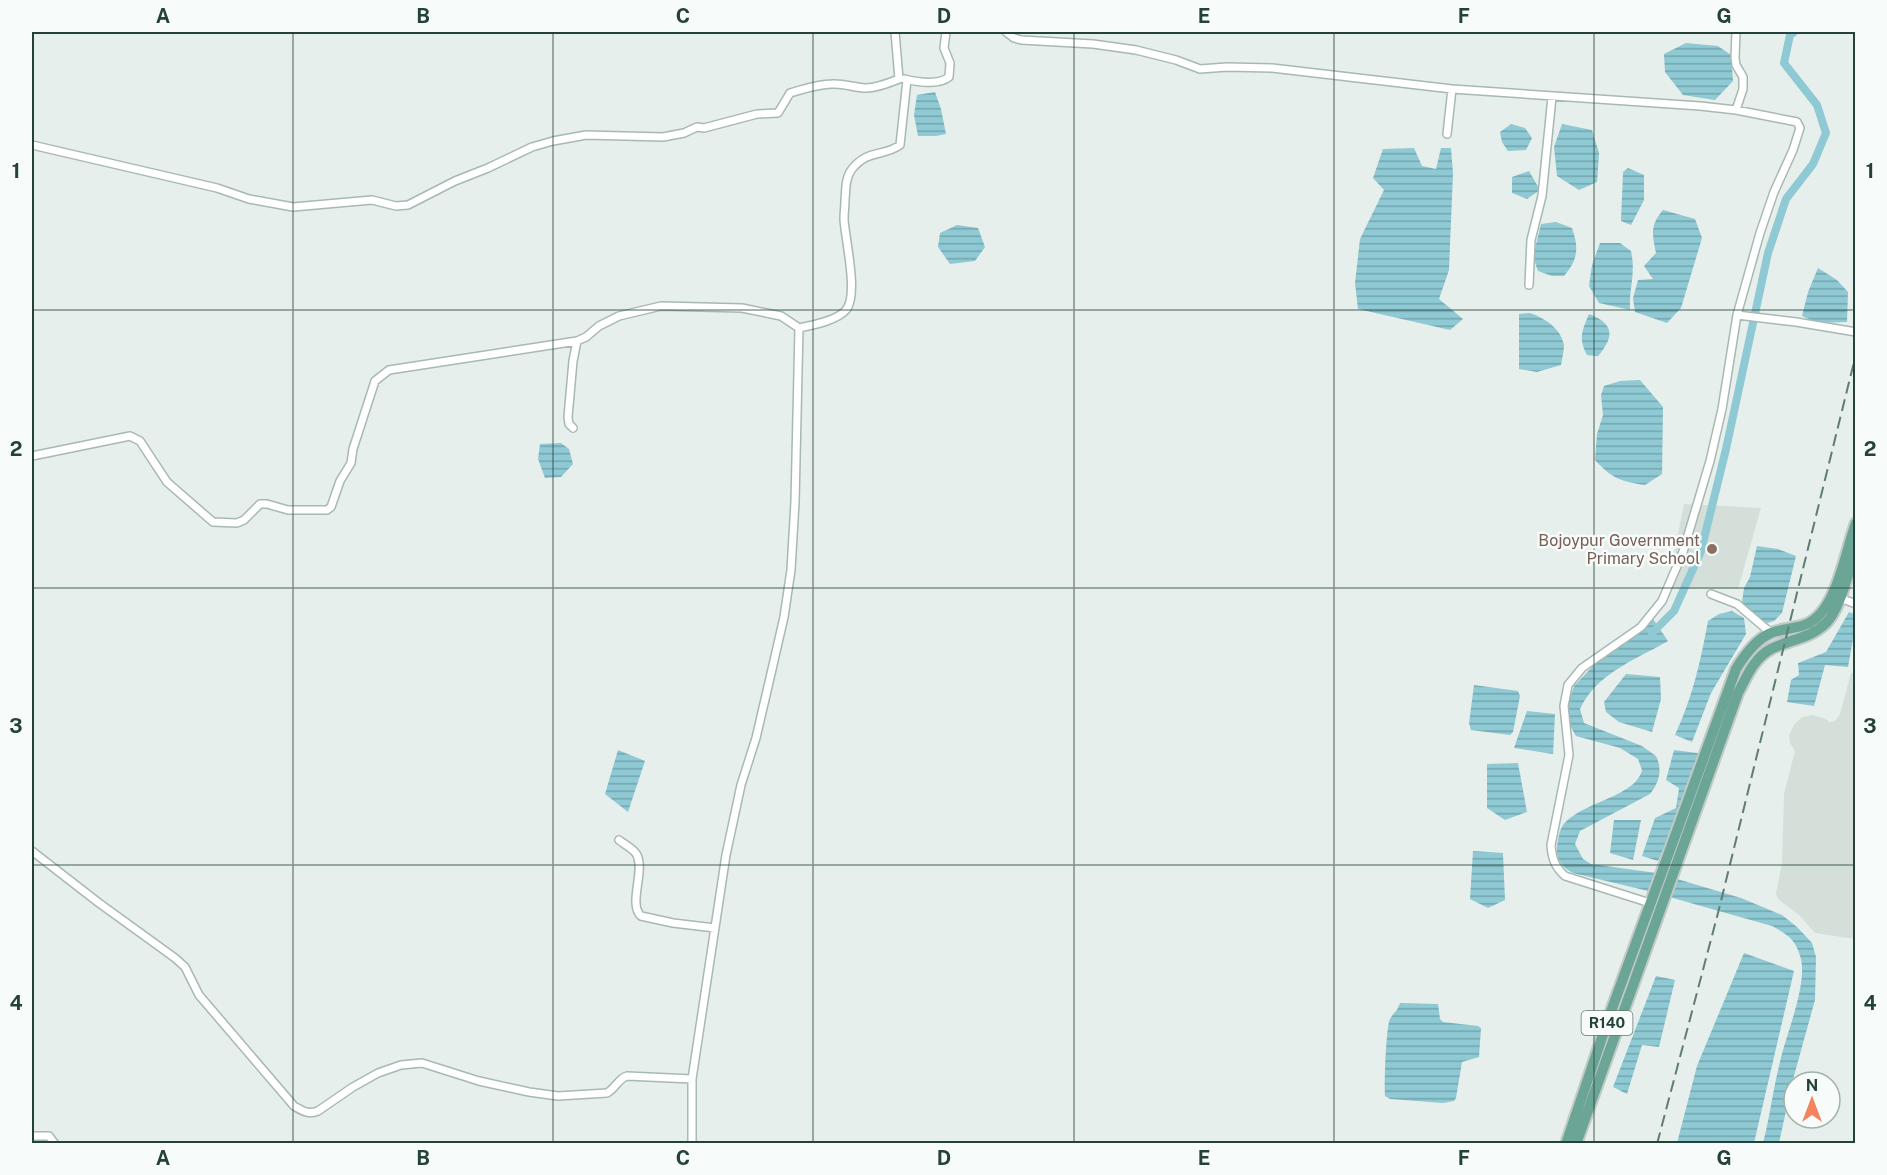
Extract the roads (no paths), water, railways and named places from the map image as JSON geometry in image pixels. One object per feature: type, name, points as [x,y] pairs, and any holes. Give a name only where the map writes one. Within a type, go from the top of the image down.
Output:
[{"type":"main road","name":"R140","points":[[1576,1143],[1619,1021],[1663,908],[1677,844],[1699,772],[1736,669],[1744,656],[1771,633],[1792,629],[1817,618],[1827,604],[1856,522]]},
{"type":"main road","name":"R140","points":[[1566,1143],[1650,903],[1707,781],[1738,693],[1751,667],[1772,648],[1802,639],[1816,632],[1828,622],[1840,598],[1856,550]]},
{"type":"street","points":[[799,328],[835,317],[847,309],[852,277],[844,218],[847,180],[856,164],[870,154],[900,145],[903,79],[895,32]]},
{"type":"street","points":[[32,145],[217,188],[249,199],[282,205],[313,206],[343,201],[372,200],[396,206],[408,205],[455,181],[532,147],[553,141],[586,135],[663,137],[684,133],[697,127],[704,128],[757,114],[778,113],[789,93],[810,87],[833,84],[870,88],[903,79],[941,82],[949,76],[950,63],[944,48],[946,32]]},
{"type":"street","points":[[1006,32],[1021,40],[1136,50],[1200,69],[1272,68],[1452,89],[1688,105],[1736,110],[1797,122],[1800,128],[1793,150],[1774,192],[1760,233],[1739,315],[1710,461],[1683,552],[1662,601],[1641,627],[1582,668],[1568,685],[1564,706],[1569,755],[1551,845],[1556,867],[1565,876],[1650,903]]},
{"type":"street","points":[[1736,32],[1736,65],[1743,77],[1743,89],[1736,110]]},
{"type":"street","points":[[1447,134],[1452,89]]},
{"type":"street","points":[[1529,285],[1531,240],[1542,196],[1551,97]]},
{"type":"street","points":[[32,456],[130,436],[140,441],[167,483],[213,522],[237,523],[244,520],[260,504],[288,510],[327,510],[331,507],[340,481],[351,463],[353,449],[375,381],[389,370],[578,340],[618,316],[661,306],[742,308],[781,316],[799,328]]},
{"type":"street","points":[[1739,315],[1856,332]]},
{"type":"street","points":[[692,1143],[692,1079],[726,855],[741,785],[756,738],[784,617],[791,570],[799,328]]},
{"type":"street","points":[[573,428],[569,424],[568,417],[573,361],[578,340]]},
{"type":"street","points":[[1711,594],[1737,604],[1771,633]]},
{"type":"street","points":[[1840,598],[1856,604]]},
{"type":"street","points":[[619,840],[637,854],[639,867],[636,908],[641,916],[715,928]]},
{"type":"street","points":[[32,851],[185,967],[206,1003],[294,1106],[304,1113],[318,1111],[378,1073],[400,1065],[422,1063],[503,1088],[558,1096],[608,1093],[624,1076],[692,1079]]},
{"type":"street","points":[[32,1136],[49,1136],[55,1143]]},
{"type":"water","points":[[1686,43],[1718,46],[1731,55],[1733,81],[1715,100],[1683,95],[1665,72],[1664,54]]},
{"type":"water","points":[[935,92],[946,134],[918,136],[914,115],[917,95]]},
{"type":"water","points":[[1511,124],[1525,128],[1532,138],[1526,150],[1508,151],[1502,142],[1500,132]]},
{"type":"water","points":[[1562,124],[1592,130],[1599,153],[1597,182],[1579,190],[1557,176],[1554,147]]},
{"type":"water","points":[[1414,148],[1422,166],[1436,169],[1441,148],[1451,148],[1453,173],[1449,270],[1439,299],[1463,319],[1450,330],[1358,309],[1355,283],[1360,239],[1384,190],[1373,178],[1383,149]]},
{"type":"water","points":[[1628,168],[1644,175],[1644,200],[1631,225],[1621,221],[1623,172]]},
{"type":"water","points":[[1529,171],[1540,190],[1527,199],[1512,193],[1512,177]]},
{"type":"water","points":[[1663,210],[1695,219],[1702,238],[1681,308],[1667,323],[1635,312],[1633,298],[1638,280],[1653,279],[1644,266],[1656,253],[1653,230]]},
{"type":"water","points":[[1556,222],[1572,228],[1576,242],[1575,259],[1564,276],[1552,276],[1538,271],[1533,257],[1541,224]]},
{"type":"water","points":[[957,225],[978,228],[985,247],[975,261],[950,264],[938,247],[940,233]]},
{"type":"water","points":[[1600,243],[1620,243],[1631,251],[1633,267],[1630,310],[1599,303],[1589,286],[1592,265]]},
{"type":"water","points":[[1818,268],[1837,280],[1848,292],[1847,322],[1818,323],[1802,316],[1808,292]]},
{"type":"water","points":[[1530,313],[1556,329],[1562,339],[1564,345],[1561,365],[1537,372],[1519,369],[1519,314]]},
{"type":"water","points":[[1589,314],[1604,322],[1609,332],[1607,343],[1598,356],[1587,355],[1583,344],[1583,330]]},
{"type":"water","points":[[1640,380],[1663,407],[1662,474],[1645,485],[1617,478],[1595,460],[1597,434],[1603,415],[1601,395],[1604,386],[1620,381]]},
{"type":"water","points":[[561,443],[569,449],[573,464],[561,477],[545,478],[538,459],[540,444]]},
{"type":"water","points":[[1757,546],[1778,549],[1796,556],[1782,613],[1774,621],[1767,623],[1745,607],[1742,602]]},
{"type":"water","points":[[1732,611],[1744,618],[1746,634],[1711,693],[1692,742],[1675,735],[1695,679],[1708,621],[1719,614]]},
{"type":"water","points":[[1849,612],[1855,614],[1855,628],[1848,667],[1825,665],[1814,706],[1787,702],[1791,680],[1799,675],[1798,663],[1826,652]]},
{"type":"water","points":[[1653,619],[1668,641],[1630,661],[1607,677],[1596,686],[1580,709],[1584,723],[1642,746],[1656,756],[1660,771],[1658,781],[1650,794],[1580,831],[1575,844],[1583,859],[1591,864],[1657,873],[1741,898],[1782,915],[1812,943],[1816,957],[1815,1000],[1796,1070],[1782,1070],[1782,1129],[1779,1143],[1763,1143],[1783,1051],[1799,997],[1801,959],[1794,942],[1772,926],[1648,891],[1573,873],[1563,866],[1558,856],[1558,839],[1563,825],[1582,810],[1630,787],[1638,779],[1642,770],[1638,759],[1620,748],[1576,736],[1569,724],[1568,704],[1574,686],[1593,666],[1638,634]]},
{"type":"water","points":[[1626,674],[1660,677],[1661,699],[1652,732],[1619,722],[1606,712],[1604,702]]},
{"type":"water","points":[[1474,685],[1518,691],[1520,696],[1513,732],[1510,735],[1471,730],[1469,723]]},
{"type":"water","points":[[1527,711],[1555,714],[1553,754],[1514,748]]},
{"type":"water","points":[[618,750],[645,761],[628,812],[605,794]]},
{"type":"water","points":[[1674,750],[1705,754],[1658,861],[1642,856],[1655,818],[1676,808],[1679,788],[1666,780]]},
{"type":"water","points":[[1518,763],[1527,812],[1505,820],[1487,808],[1487,764]]},
{"type":"water","points":[[1614,820],[1641,820],[1633,860],[1610,853]]},
{"type":"water","points":[[1473,851],[1503,853],[1505,900],[1488,908],[1470,899]]},
{"type":"water","points":[[1744,953],[1794,971],[1754,1143],[1677,1143],[1697,1066]]},
{"type":"water","points":[[1656,976],[1675,980],[1659,1047],[1642,1045],[1627,1094],[1613,1087]]},
{"type":"water","points":[[1400,1003],[1438,1004],[1440,1019],[1443,1022],[1481,1028],[1479,1057],[1462,1062],[1454,1101],[1443,1103],[1390,1099],[1385,1096],[1389,1024]]},
{"type":"waterway","points":[[1652,633],[1674,611],[1701,551],[1726,449],[1768,253],[1786,199],[1813,164],[1826,133],[1817,105],[1784,63],[1790,35],[1794,32]]},
{"type":"railway","points":[[1657,1144],[1718,913],[1856,354]]},
{"type":"place","name":"Bojoypur Government Primary School","points":[[1712,549]]}]
